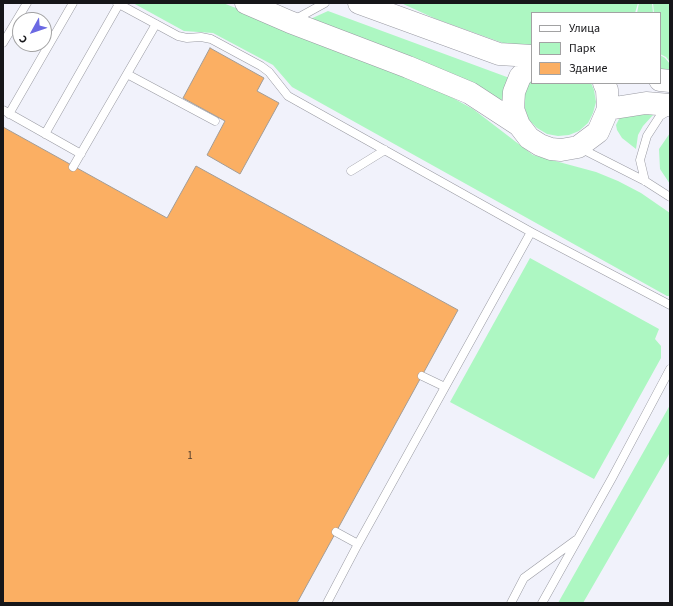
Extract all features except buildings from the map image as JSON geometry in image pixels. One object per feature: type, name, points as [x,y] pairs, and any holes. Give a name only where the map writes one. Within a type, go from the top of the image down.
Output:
[{"type":"main road","points":[[246,3],[290,22],[408,67],[470,93],[519,125],[530,138],[540,146],[551,149],[561,150],[578,147],[598,132],[608,109],[607,90],[604,84]]},
{"type":"main road","points":[[358,3],[499,54],[531,56]]},
{"type":"main road","points":[[519,125],[513,109],[514,92],[520,77],[531,65]]},
{"type":"main road","points":[[608,109],[646,103],[670,105]]},
{"type":"lane","points":[[3,43],[27,3]]},
{"type":"lane","points":[[73,3],[6,112],[81,154]]},
{"type":"lane","points":[[290,22],[326,3]]},
{"type":"lane","points":[[45,134],[118,4],[178,36],[210,39],[248,59],[269,72],[288,96],[531,232],[670,305]]},
{"type":"lane","points":[[73,167],[156,24]]},
{"type":"lane","points":[[127,74],[215,121]]},
{"type":"lane","points":[[644,181],[640,160],[646,136],[660,116],[670,110]]},
{"type":"lane","points":[[578,147],[644,181],[670,198]]},
{"type":"lane","points":[[351,171],[385,150]]},
{"type":"lane","points":[[327,603],[358,544],[531,232]]},
{"type":"lane","points":[[542,603],[670,370]]},
{"type":"lane","points":[[422,376],[445,387]]},
{"type":"lane","points":[[336,532],[358,544]]},
{"type":"lane","points":[[511,603],[524,578],[578,538]]},
{"type":"green space","points":[[133,3],[223,3],[418,79],[473,109],[533,155],[596,172],[641,193],[670,213],[670,296],[667,296],[292,87],[273,65],[213,33],[184,31]]},
{"type":"green space","points":[[401,3],[638,3],[635,12],[531,12],[531,49],[514,47],[436,19]]},
{"type":"green space","points":[[639,3],[652,3],[653,12],[637,12]]},
{"type":"green space","points":[[653,3],[670,3],[670,62],[666,57],[661,54],[661,12],[654,12]]},
{"type":"green space","points":[[328,11],[515,80],[505,108],[306,21]]},
{"type":"green space","points":[[661,56],[670,64],[670,74],[661,73]]},
{"type":"green space","points":[[531,80],[531,84],[591,84],[596,102],[588,123],[579,131],[569,135],[558,136],[547,134],[537,128],[529,120],[525,109],[524,98],[527,86]]},
{"type":"green space","points":[[639,112],[653,115],[643,126],[638,135],[636,149],[622,138],[616,125],[620,117]]},
{"type":"green space","points":[[670,133],[670,184],[660,169],[659,149]]},
{"type":"green space","points":[[530,258],[659,329],[655,339],[661,346],[661,358],[594,479],[450,402]]},
{"type":"green space","points":[[670,405],[670,452],[668,456],[583,603],[558,603]]}]
